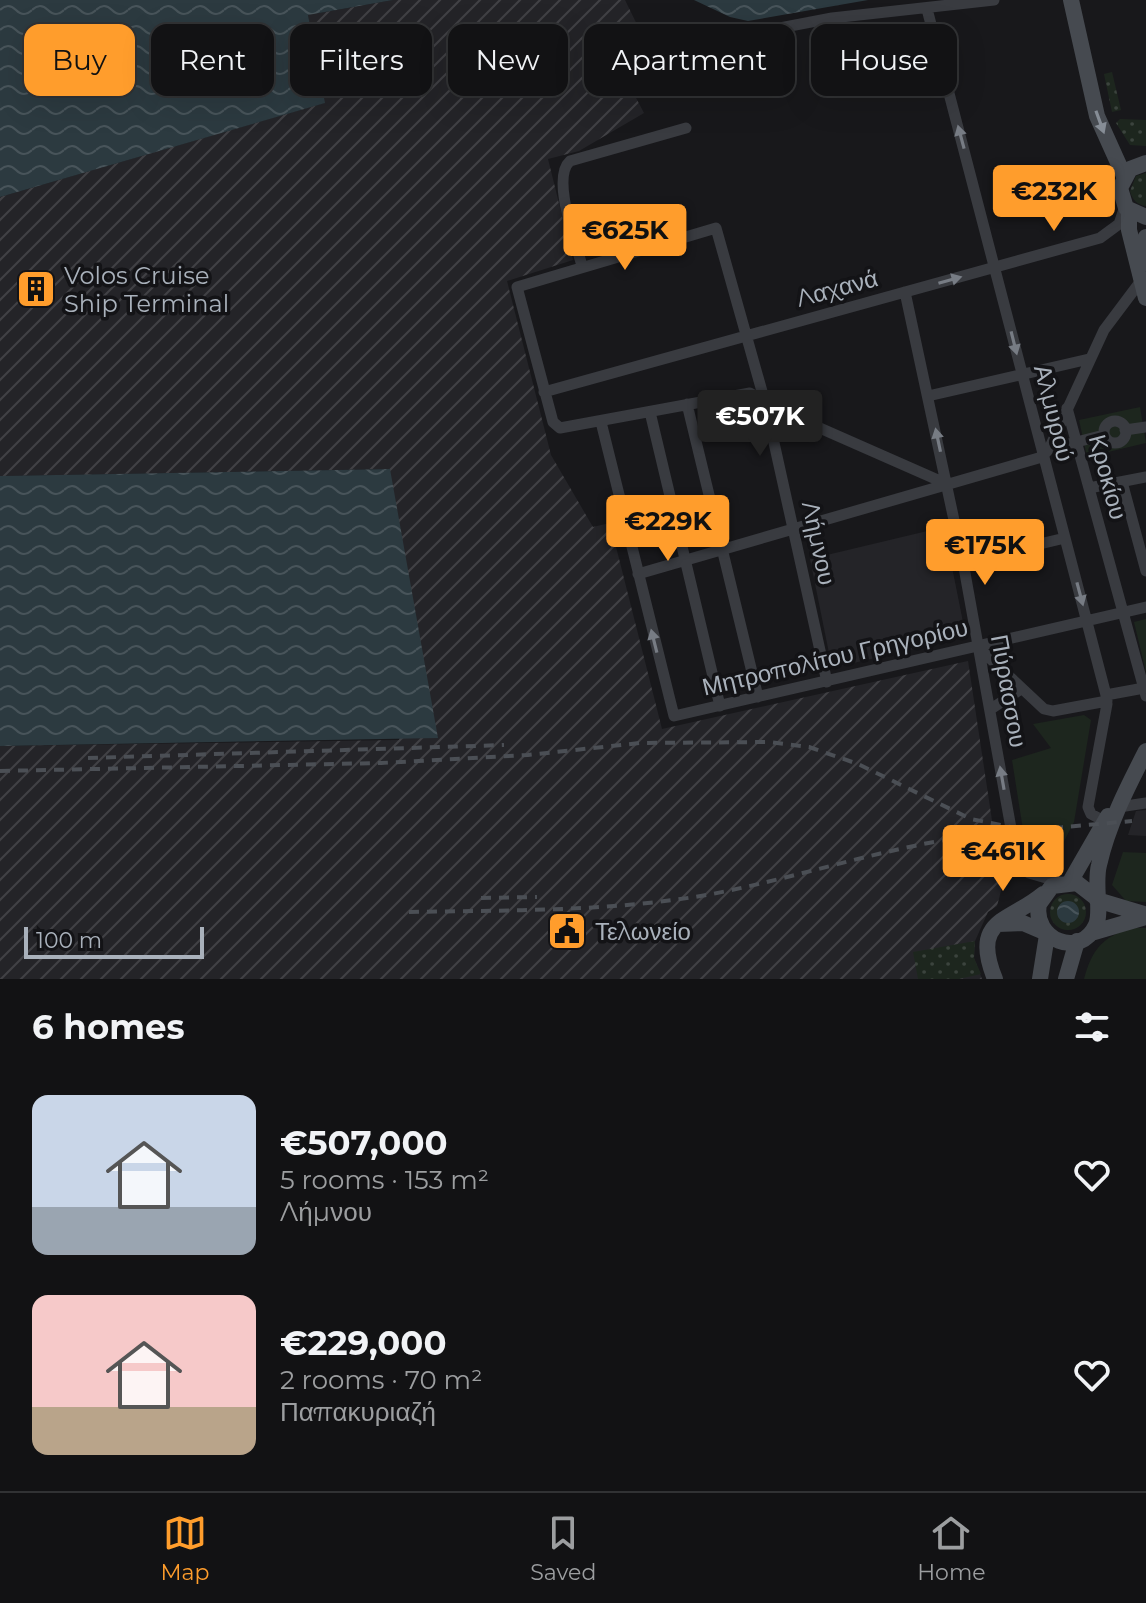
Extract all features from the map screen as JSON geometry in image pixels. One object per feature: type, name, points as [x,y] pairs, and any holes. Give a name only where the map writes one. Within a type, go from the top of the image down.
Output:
[{"type":"main road","points":[[1071,0],[1097,116],[1124,176]]},
{"type":"main road","points":[[1146,163],[1137,165],[1124,176],[1120,188],[1146,298]]},
{"type":"main road","points":[[1127,208],[1146,217]]},
{"type":"main road","points":[[1143,278],[1146,237]]},
{"type":"main road","points":[[1066,979],[1084,937],[1098,917],[1099,862],[1119,807],[1146,751]]},
{"type":"main road","points":[[995,979],[987,950],[998,924],[1005,915],[1065,882],[1104,821],[1119,807]]},
{"type":"main road","points":[[1065,882],[1084,886],[1096,899],[1146,916]]},
{"type":"main road","points":[[1040,979],[1046,934],[1037,913],[1044,894]]},
{"type":"main road","points":[[998,924],[1023,923],[1061,942],[1146,916]]},
{"type":"street","points":[[795,25],[832,18],[994,0]]},
{"type":"street","name":"Αλμυρού","points":[[927,9],[1021,375],[1046,453],[1106,698],[1088,807],[1091,814],[1104,821]]},
{"type":"street","points":[[686,128],[570,161],[564,166],[561,181],[582,266],[517,287],[553,422],[560,428],[601,422],[746,393],[947,484]]},
{"type":"street","name":"Λαχανά","points":[[544,392],[1104,236],[1120,222],[1127,208]]},
{"type":"street","name":"Λήμνου","points":[[582,266],[716,228],[765,402],[827,682]]},
{"type":"street","name":"Κροκίου","points":[[1046,453],[1089,359],[1119,307],[1143,278]]},
{"type":"street","name":"Πύρασσου","points":[[905,292],[963,562],[1017,859],[1029,873],[1065,882]]},
{"type":"street","points":[[928,396],[1089,359]]},
{"type":"street","points":[[687,404],[758,697]]},
{"type":"street","name":"Κροκίου","points":[[1067,408],[1145,692]]},
{"type":"street","points":[[650,412],[720,706]]},
{"type":"street","points":[[601,422],[638,574],[1104,435],[1109,442],[1118,443],[1124,438],[1125,430],[1146,427]]},
{"type":"street","points":[[1089,488],[1146,477]]},
{"type":"street","points":[[1122,482],[1141,535],[1146,571]]},
{"type":"street","points":[[963,562],[1065,538]]},
{"type":"street","name":"Μητροπολίτου Γρηγορίου","points":[[638,574],[674,716],[1146,607]]},
{"type":"street","points":[[979,647],[1038,706],[1053,711],[1145,692]]},
{"type":"street","points":[[991,709],[1021,689]]},
{"type":"street","points":[[1119,807],[1146,803]]},
{"type":"shaded area","points":[[393,0],[625,0],[637,24],[584,24],[584,96],[635,96],[644,113],[579,151],[548,159],[573,260],[507,281],[551,455],[593,527],[610,523],[662,729],[968,661],[1002,887],[997,906],[988,912],[975,941],[974,958],[982,979],[0,979],[0,746],[399,740],[390,469],[0,476],[0,197],[324,103],[323,96],[432,96],[432,24],[310,24],[308,15]]},
{"type":"shaded area","points":[[1112,72],[1121,110],[1112,112],[1104,74]]},
{"type":"shaded area","points":[[1120,119],[1146,120],[1146,146],[1130,145],[1116,123]]},
{"type":"shaded area","points":[[1146,173],[1146,206],[1135,201],[1130,191],[1136,176]]},
{"type":"shaded area","points":[[1140,407],[1146,443],[1087,457],[1079,420]]},
{"type":"shaded area","points":[[944,527],[966,637],[832,668],[810,559]]},
{"type":"shaded area","points":[[1146,619],[1146,672],[1134,622]]},
{"type":"shaded area","points":[[1084,715],[1091,720],[1074,822],[1057,855],[1032,857],[1026,849],[1012,760],[1051,748],[1033,724]]},
{"type":"shaded area","points":[[1146,810],[1146,836],[1128,835],[1136,811]]},
{"type":"shaded area","points":[[1123,852],[1146,853],[1146,902],[1126,901],[1112,885]]},
{"type":"shaded area","points":[[1068,894],[1081,899],[1086,912],[1081,925],[1068,930],[1055,925],[1050,912],[1055,899]]},
{"type":"shaded area","points":[[1133,928],[1146,928],[1146,979],[1084,979],[1100,945],[1114,935]]},
{"type":"shaded area","points":[[975,941],[974,958],[981,974],[959,979],[918,979],[913,952]]},
{"type":"water","points":[[0,0],[393,0],[308,15],[310,24],[290,24],[290,96],[324,96],[325,103],[0,197]]},
{"type":"water","points":[[694,0],[868,0],[748,21],[730,17]]},
{"type":"water","points":[[390,469],[438,738],[0,746],[0,476]]},
{"type":"water","points":[[1068,901],[1076,904],[1079,912],[1076,920],[1068,923],[1060,920],[1057,912],[1060,904]]},
{"type":"railway","points":[[0,771],[381,763],[528,755],[640,743],[769,742],[809,747],[858,764],[971,819],[1011,827],[1063,827]]},
{"type":"railway","points":[[88,758],[504,745]]},
{"type":"railway","points":[[1053,828],[1132,821]]},
{"type":"railway","points":[[409,912],[561,909],[674,900],[749,886],[934,842],[1009,832]]},
{"type":"railway","points":[[481,898],[537,897]]},
{"type":"place","name":"Volos Cruise Ship Terminal","points":[[36,289]]},
{"type":"place","name":"Τελωνείο","points":[[567,931]]}]
